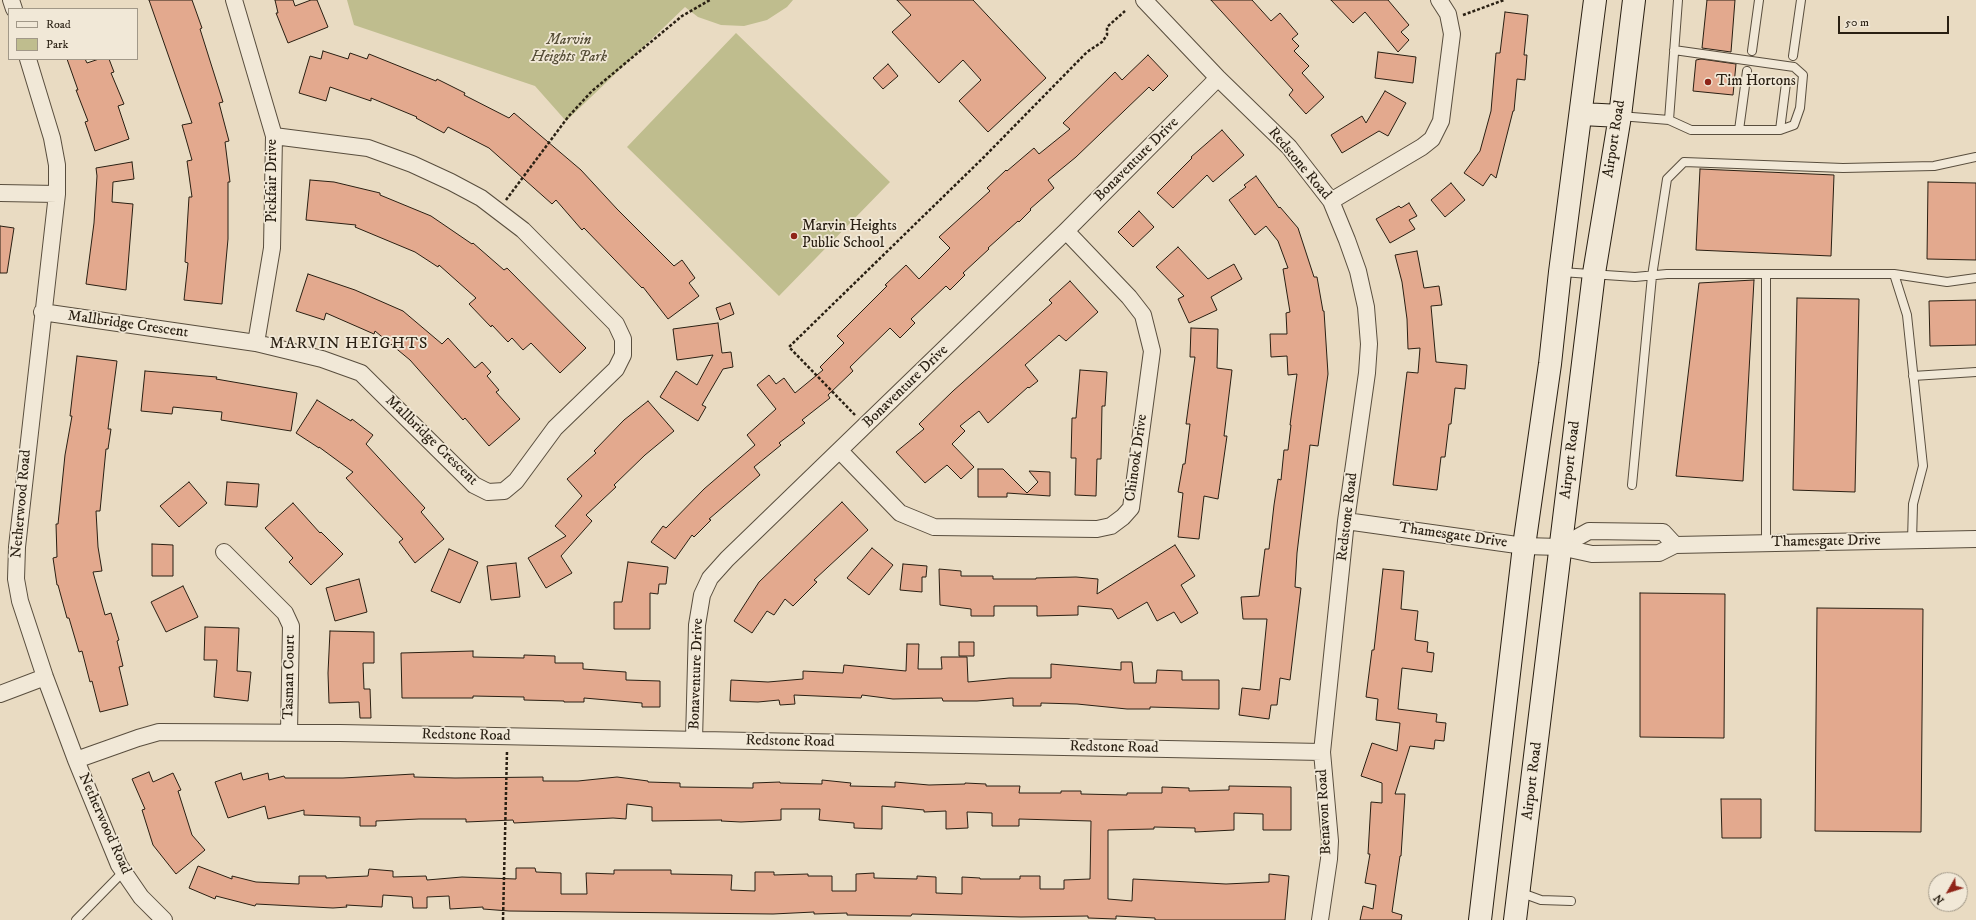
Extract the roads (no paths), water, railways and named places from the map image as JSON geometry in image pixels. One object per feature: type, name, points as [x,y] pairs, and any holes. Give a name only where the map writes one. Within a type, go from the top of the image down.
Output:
[{"type":"main road","points":[[1480,920],[1524,546],[1550,364],[1560,272],[1582,114],[1595,0]]},
{"type":"main road","name":"Airport Road","points":[[1515,920],[1531,799],[1594,273],[1620,116],[1634,0]]},
{"type":"main road","points":[[1582,114],[1620,116]]},
{"type":"main road","points":[[1484,891],[1518,892]]},
{"type":"street","name":"Pickfair Drive","points":[[234,0],[274,136],[272,248],[256,343]]},
{"type":"street","name":"Redstone Road","points":[[76,760],[159,732],[289,732],[1322,752],[1346,520],[1363,407],[1370,344],[1366,307],[1358,271],[1331,201],[1289,147],[1218,78],[1144,0]]},
{"type":"street","points":[[1331,201],[1422,147],[1432,139],[1441,121],[1452,34],[1448,14],[1439,0]]},
{"type":"street","name":"Netherwood Road","points":[[28,60],[52,138],[57,165],[57,194],[55,220],[42,312],[17,547],[16,579],[20,601],[45,677],[76,760],[123,872],[141,897],[164,920]]},
{"type":"street","name":"Bonaventure Drive","points":[[694,740],[697,625],[702,596],[710,578],[727,559],[1066,231],[1218,78]]},
{"type":"street","name":"Mallbridge Crescent","points":[[42,312],[256,343],[322,359],[361,373],[474,485],[488,492],[504,491],[516,481],[555,428],[616,369],[623,355],[623,339],[616,324],[523,230],[499,210],[451,182],[412,164],[368,148],[274,136]]},
{"type":"street","points":[[0,193],[57,194]]},
{"type":"street","name":"Chinook Drive","points":[[840,450],[900,513],[934,527],[1097,529],[1111,526],[1124,517],[1131,508],[1152,351],[1143,315],[1130,297],[1066,231]]},
{"type":"street","name":"Thamesgate Drive","points":[[1346,520],[1524,546],[1560,547],[1592,554],[1659,553],[1675,545],[1976,539]]},
{"type":"street","points":[[1560,547],[1589,531],[1663,532],[1675,545]]},
{"type":"street","name":"Tasman Court","points":[[224,552],[286,613],[291,626],[289,732]]},
{"type":"street","points":[[0,694],[45,677]]},
{"type":"street","name":"Benavon Road","points":[[1320,920],[1329,859],[1330,841],[1322,752]]},
{"type":"lane","points":[[1669,120],[1678,0]]},
{"type":"lane","points":[[1752,51],[1759,0]]},
{"type":"lane","points":[[1793,56],[1801,0]]},
{"type":"lane","points":[[1620,116],[1669,120],[1691,130],[1780,130],[1794,125],[1800,108],[1803,75],[1794,67],[1674,50]]},
{"type":"lane","points":[[1739,130],[1746,71]]},
{"type":"lane","points":[[1780,130],[1786,83]]},
{"type":"lane","points":[[1632,485],[1652,276],[1667,179],[1684,162],[1843,168],[1934,166],[1976,157]]},
{"type":"lane","points":[[1560,272],[1594,273],[1635,277],[1766,274],[1894,274],[1947,282],[1976,278]]},
{"type":"lane","points":[[1766,274],[1766,544]]},
{"type":"lane","points":[[1894,274],[1907,315],[1922,466],[1913,504],[1912,541]]},
{"type":"lane","points":[[1913,376],[1976,372]]},
{"type":"lane","points":[[76,920],[123,872]]},
{"type":"lane","points":[[1518,892],[1541,900],[1571,902]]},
{"type":"place","name":"Tim Hortons","points":[[1708,82]]},
{"type":"place","name":"Marvin Heights Public School","points":[[794,236]]},
{"type":"district","name":"MARVIN HEIGHTS","points":[[349,345]]},
{"type":"park label","name":"Marvin Heights Park","points":[[569,50]]}]
